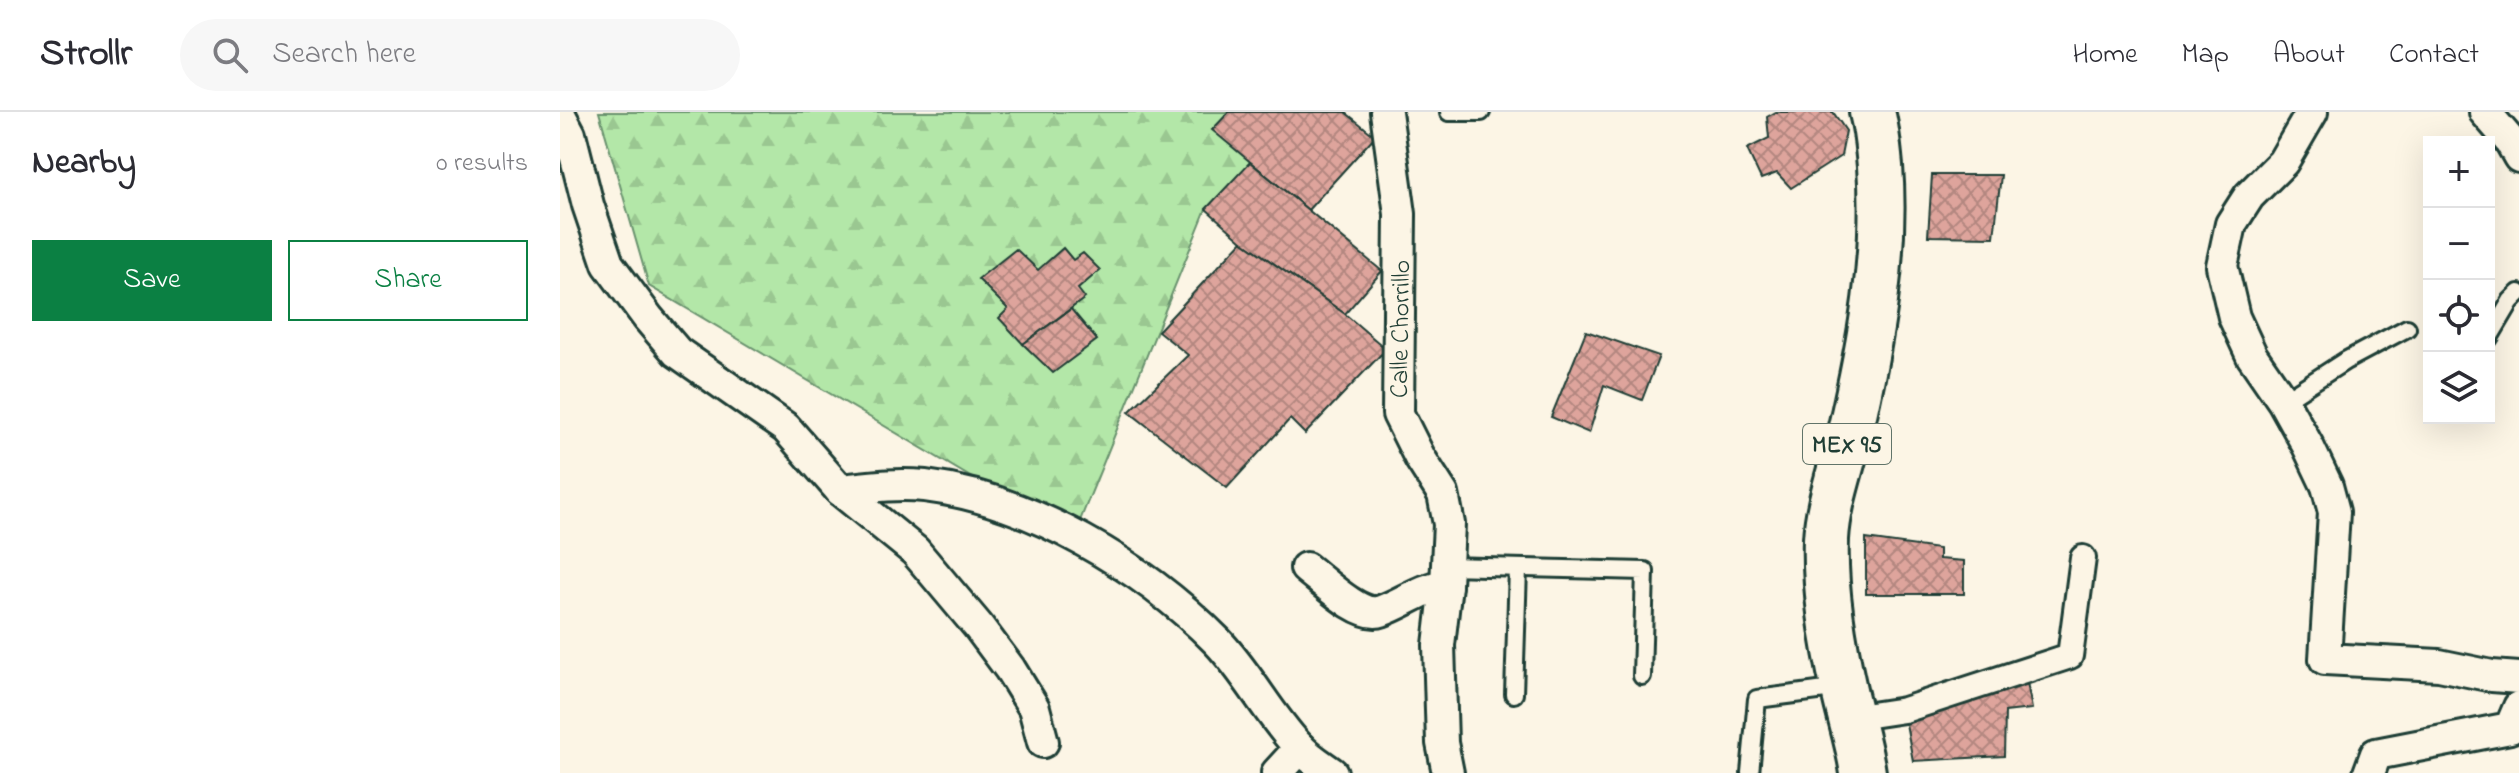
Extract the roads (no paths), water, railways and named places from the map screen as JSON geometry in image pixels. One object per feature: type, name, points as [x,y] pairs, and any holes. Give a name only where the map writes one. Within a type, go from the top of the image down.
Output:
[{"type":"main road","name":"MEX 95","points":[[1863,773],[1859,740],[1847,703],[1828,602],[1826,535],[1870,336],[1878,268],[1882,224],[1881,178],[1877,128],[1872,112]]},
{"type":"street","name":"Calle Chorrillo","points":[[1386,112],[1400,214],[1398,414],[1443,494],[1449,524],[1439,645],[1442,743],[1448,773]]},
{"type":"street","points":[[2312,112],[2283,162],[2249,196],[2231,224],[2222,266],[2234,317],[2252,356],[2283,401],[2308,446],[2327,486],[2334,512],[2325,659],[2439,665],[2519,678]]},
{"type":"street","points":[[2485,112],[2510,141],[2519,157]]},
{"type":"street","points":[[560,115],[570,134],[588,205],[608,264],[648,318],[677,352],[786,428],[840,490],[915,551],[1010,669],[1034,708],[1043,742]]},
{"type":"street","points":[[840,490],[886,485],[924,486],[956,492],[1027,512],[1084,542],[1175,603],[1217,641],[1247,675],[1300,748],[1332,773]]},
{"type":"street","points":[[1847,703],[1904,710],[2070,656],[2083,558]]},
{"type":"street","points":[[1306,568],[1358,608],[1371,613],[1380,612],[1446,576]]},
{"type":"street","points":[[2369,773],[2376,754],[2510,728],[2519,707]]},
{"type":"street","points":[[1277,773],[1300,748]]},
{"type":"lane","points":[[1449,112],[1481,112]]},
{"type":"lane","points":[[2495,328],[2519,293]]},
{"type":"lane","points":[[2283,401],[2345,361],[2407,328]]},
{"type":"lane","points":[[1446,576],[1518,568],[1645,571],[1642,676]]},
{"type":"lane","points":[[1514,694],[1518,568]]},
{"type":"lane","points":[[1750,773],[1757,699],[1847,703]]}]
